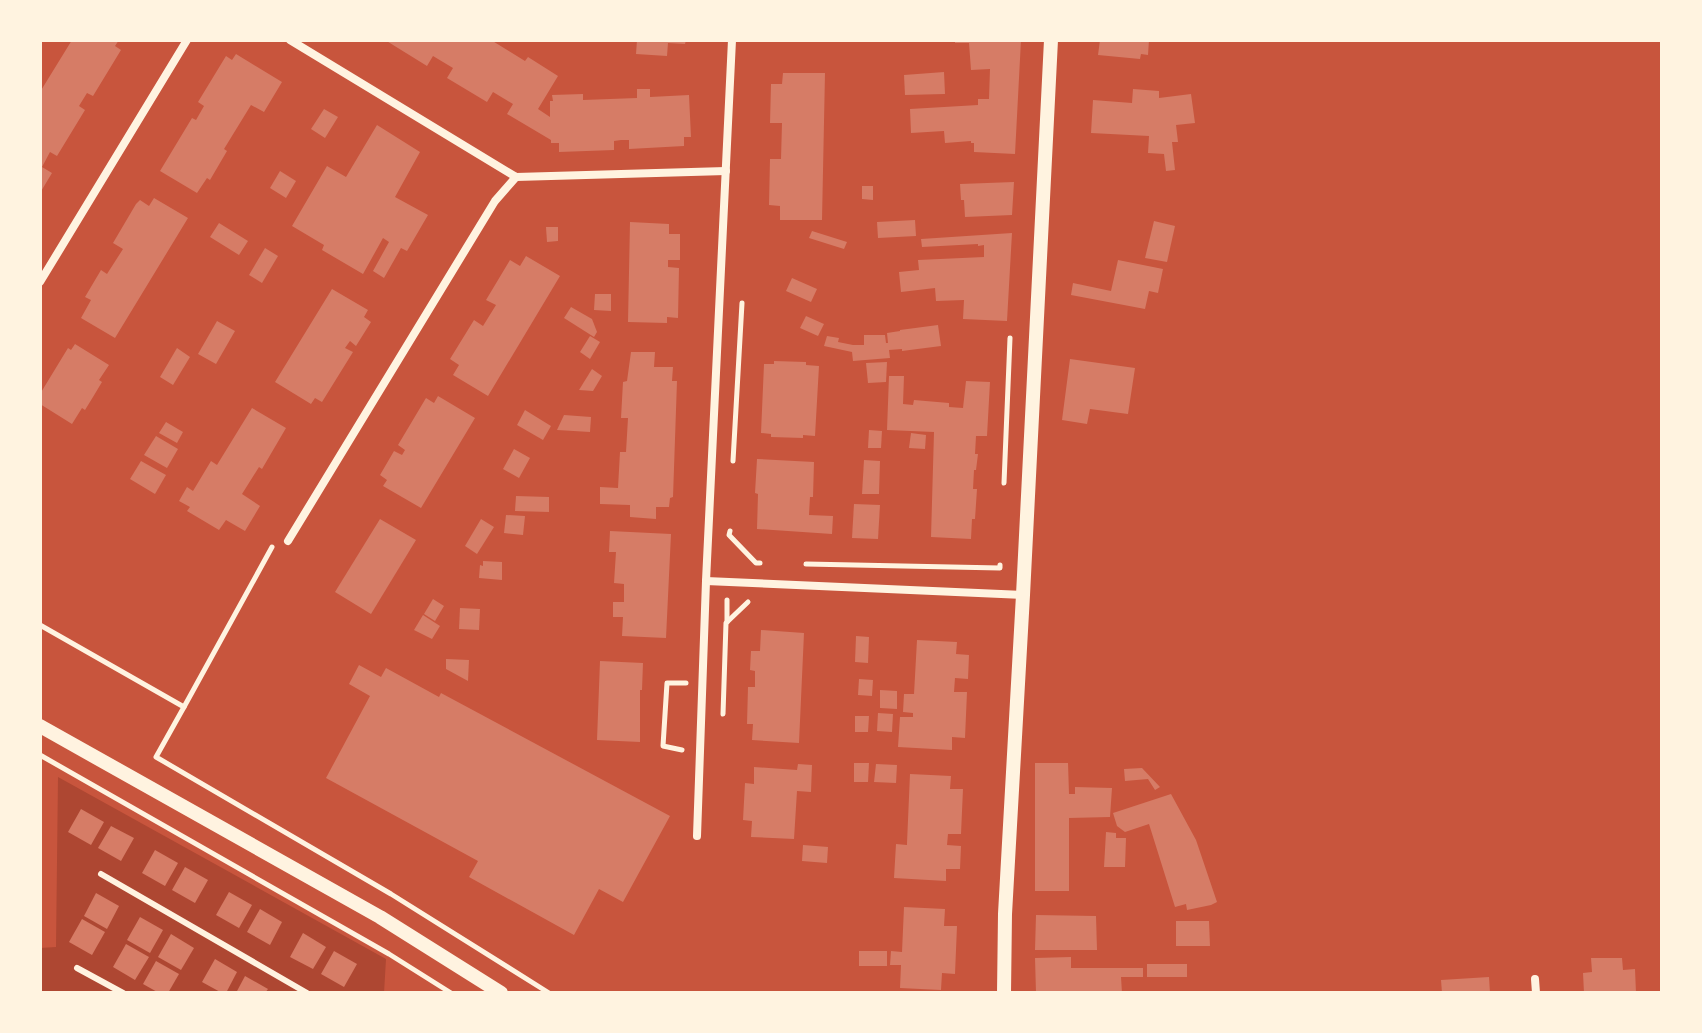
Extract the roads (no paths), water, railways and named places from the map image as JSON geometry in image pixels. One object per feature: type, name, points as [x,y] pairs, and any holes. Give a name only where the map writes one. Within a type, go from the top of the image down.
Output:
[{"type":"street","points":[[40,282],[187,40]]},
{"type":"street","points":[[290,40],[516,177],[726,171]]},
{"type":"street","points":[[697,836],[732,40]]},
{"type":"street","points":[[1004,993],[1005,914],[1051,40]]},
{"type":"street","points":[[288,541],[489,210],[516,177]]},
{"type":"street","points":[[706,581],[1023,595]]},
{"type":"street","points":[[40,726],[380,917],[501,993]]},
{"type":"street","points":[[1535,979],[1536,993]]},
{"type":"lane","points":[[101,874],[307,993]]},
{"type":"lane","points":[[77,968],[123,993]]}]
